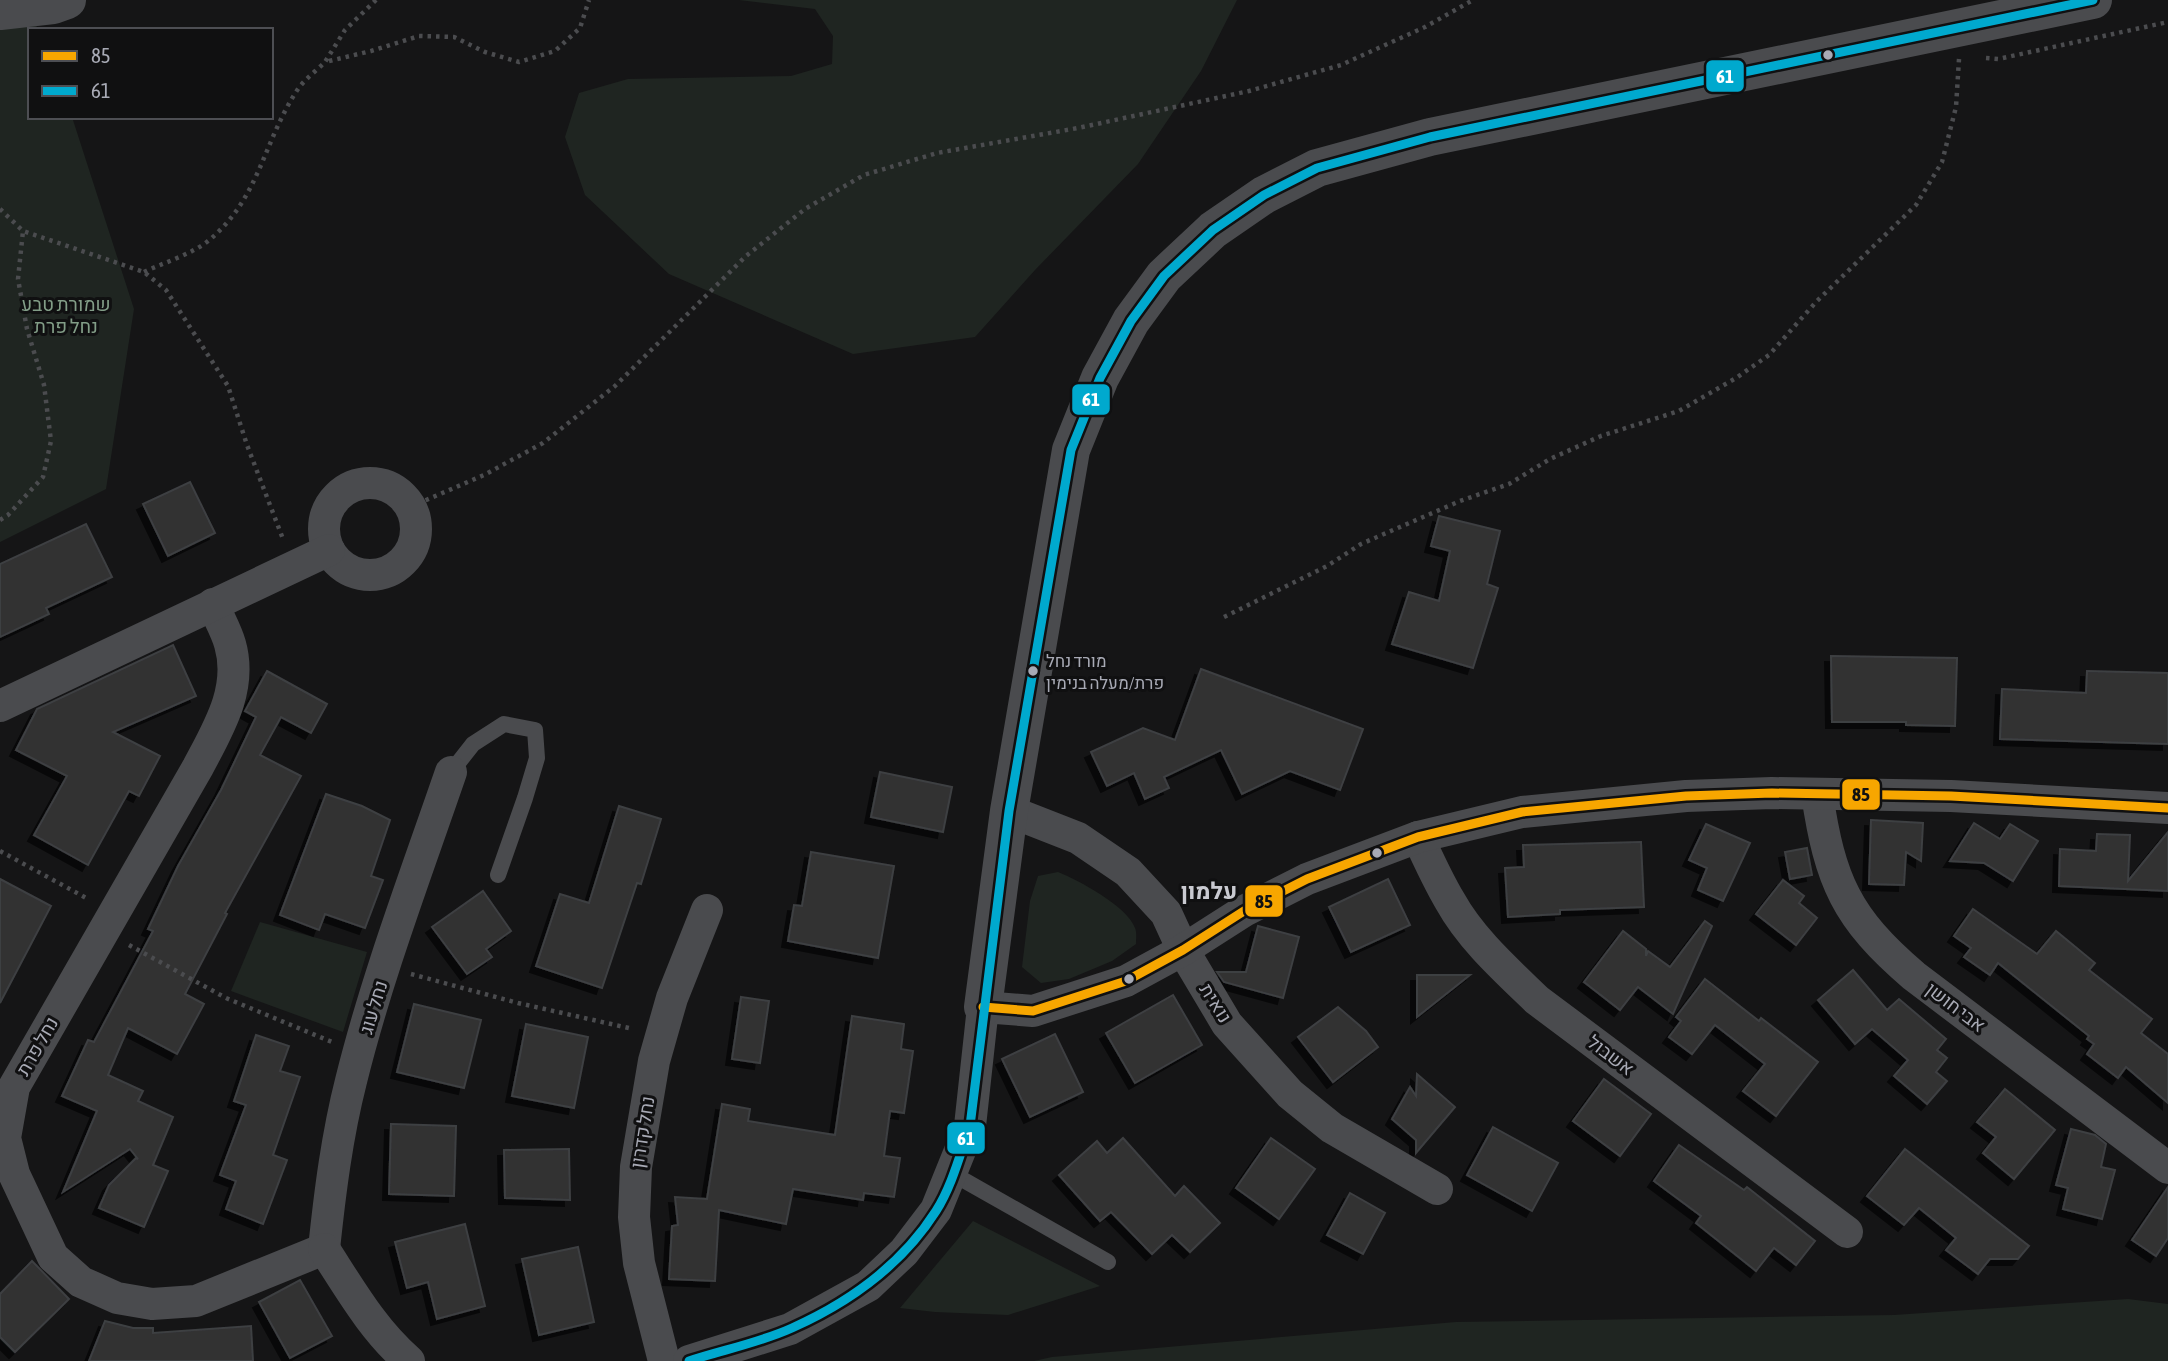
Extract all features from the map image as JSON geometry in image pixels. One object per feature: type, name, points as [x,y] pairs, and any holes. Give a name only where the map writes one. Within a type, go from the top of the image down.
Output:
[{"type":"street","points":[[0,11],[53,5],[67,0]]},
{"type":"street","points":[[689,1361],[790,1329],[868,1286],[904,1252],[936,1210],[953,1174],[970,1126],[1009,811],[1071,450],[1100,378],[1132,321],[1164,276],[1213,230],[1264,195],[1317,168],[1430,138],[1952,36],[2093,0]]},
{"type":"street","points":[[372,484],[387,487],[400,495],[410,507],[415,521],[414,543],[403,562],[391,570],[378,575],[363,575],[337,562],[329,550],[324,535],[325,519],[331,505],[342,493],[356,486],[372,484]]},
{"type":"street","points":[[0,706],[329,550]]},
{"type":"street","name":"נחל פרת","points":[[213,604],[230,645],[234,667],[233,692],[198,767],[14,1087],[5,1138],[14,1174],[53,1257],[81,1282],[117,1298],[152,1304],[196,1301],[324,1249]]},
{"type":"street","name":"נחל עוג","points":[[324,1249],[334,1159],[351,1080],[385,966],[451,772]]},
{"type":"street","points":[[984,1007],[1033,1010],[1126,981],[1183,950],[1244,911],[1307,878],[1418,838],[1522,812],[1592,803],[1772,793],[1951,796],[2168,808]]},
{"type":"street","name":"אבי חושן","points":[[1817,794],[1823,834],[1835,877],[1855,915],[1883,949],[1914,976],[2168,1168]]},
{"type":"street","name":"נואית","points":[[1009,811],[1078,838],[1128,872],[1166,913],[1183,950],[1227,1024],[1290,1094],[1332,1128],[1437,1189]]},
{"type":"street","name":"אשבול","points":[[1418,838],[1451,903],[1471,932],[1503,968],[1537,1000],[1847,1232]]},
{"type":"street","name":"נחל קדרון","points":[[664,1361],[639,1263],[634,1217],[636,1167],[654,1061],[672,998],[707,910]]},
{"type":"street","points":[[324,1249],[386,1341],[409,1361]]},
{"type":"lane","points":[[451,772],[473,744],[503,724],[535,730],[537,758],[498,875]]},
{"type":"lane","points":[[953,1174],[1108,1262]]},
{"type":"path","points":[[144,272],[206,243],[243,204],[281,119],[300,87],[325,62],[345,30],[376,0]]},
{"type":"path","points":[[325,62],[419,36],[454,37],[485,52],[519,62],[555,51],[580,27],[589,0]]},
{"type":"path","points":[[410,507],[484,475],[543,443],[615,386],[746,256],[805,209],[864,175],[937,153],[1078,128],[1262,87],[1341,65],[1425,27],[1474,0]]},
{"type":"path","points":[[1985,58],[1998,59],[2168,22]]},
{"type":"path","points":[[1224,617],[1327,566],[1361,544],[1460,501],[1509,484],[1550,459],[1601,436],[1679,411],[1769,355],[1816,302],[1916,205],[1942,162],[1956,107],[1952,36]]},
{"type":"path","points":[[0,209],[23,231],[144,272],[166,290],[228,386],[247,445],[293,566]]},
{"type":"path","points":[[0,520],[8,515],[43,477],[51,441],[44,385],[27,328],[18,279],[23,231]]},
{"type":"path","points":[[0,851],[226,998],[359,1053]]},
{"type":"path","points":[[385,966],[518,1003],[662,1035]]},
{"type":"green space","name":"שמורת טבע נחל פרת","points":[[0,0],[26,0],[37,28],[28,28],[28,119],[73,119],[134,309],[106,489],[0,542]]},
{"type":"green space","points":[[739,0],[1237,0],[1201,71],[1138,164],[1035,270],[975,337],[853,354],[669,274],[585,195],[565,137],[579,93],[628,79],[791,76],[832,64],[833,36],[815,9]]},
{"type":"green space","points":[[1058,872],[1089,887],[1122,911],[1135,928],[1136,944],[1112,961],[1069,979],[1041,983],[1022,967],[1030,901],[1038,876]]},
{"type":"green space","points":[[260,922],[367,952],[343,1032],[231,991]]},
{"type":"green space","points":[[973,1221],[1100,1286],[1008,1315],[900,1308]]},
{"type":"green space","points":[[2128,1299],[2168,1304],[2168,1361],[1034,1361],[1052,1357],[1456,1322],[1894,1315]]},
{"type":"building","points":[[190,482],[215,533],[168,556],[143,504]]},
{"type":"building","points":[[1439,516],[1500,531],[1487,584],[1498,588],[1473,668],[1392,644],[1409,592],[1439,601],[1450,551],[1431,546]]},
{"type":"building","points":[[86,524],[112,577],[46,608],[49,614],[0,637],[0,564]]},
{"type":"building","points":[[173,645],[196,696],[113,732],[160,756],[139,796],[129,791],[88,865],[34,835],[67,776],[16,750],[37,709]]},
{"type":"building","points":[[1831,656],[1957,658],[1955,726],[1906,725],[1906,722],[1832,722]]},
{"type":"building","points":[[1201,669],[1363,729],[1340,790],[1290,771],[1242,794],[1221,750],[1164,777],[1169,788],[1145,799],[1134,773],[1107,786],[1091,752],[1143,728],[1175,740]]},
{"type":"building","points":[[267,671],[327,704],[311,733],[281,717],[260,755],[301,776],[225,913],[227,914],[185,994],[204,1004],[177,1054],[128,1028],[108,1075],[143,1091],[138,1101],[173,1117],[153,1165],[168,1171],[144,1227],[99,1208],[109,1185],[138,1159],[130,1149],[63,1192],[97,1111],[62,1096],[88,1040],[94,1042],[153,931],[148,929],[178,866],[221,790],[256,717],[245,711]]},
{"type":"building","points":[[2087,671],[2168,673],[2168,744],[2000,739],[2002,689],[2086,693]]},
{"type":"building","points":[[880,772],[952,787],[943,832],[871,817]]},
{"type":"building","points":[[326,794],[362,806],[390,820],[371,876],[383,880],[365,928],[325,914],[319,930],[280,915]]},
{"type":"building","points":[[619,806],[661,819],[641,884],[637,883],[602,988],[536,966],[560,894],[589,903]]},
{"type":"building","points":[[1871,820],[1923,823],[1921,861],[1906,852],[1904,885],[1869,884]]},
{"type":"building","points":[[1974,823],[2000,839],[2010,824],[2038,841],[2013,881],[1984,863],[1950,861]]},
{"type":"building","points":[[1706,824],[1750,843],[1723,901],[1698,890],[1707,868],[1689,860]]},
{"type":"building","points":[[2168,832],[2168,891],[2059,886],[2060,849],[2096,851],[2097,834],[2130,835],[2128,881]]},
{"type":"building","points":[[1641,842],[1644,907],[1560,910],[1560,914],[1508,917],[1505,868],[1524,867],[1523,845]]},
{"type":"building","points":[[1807,848],[1812,875],[1790,879],[1785,852]]},
{"type":"building","points":[[811,852],[894,866],[878,958],[788,941],[794,905],[802,906]]},
{"type":"building","points":[[0,879],[51,906],[0,1003]]},
{"type":"building","points":[[1388,879],[1410,925],[1351,952],[1329,907]]},
{"type":"building","points":[[1783,880],[1804,896],[1799,903],[1817,918],[1796,945],[1756,914]]},
{"type":"building","points":[[483,891],[511,931],[486,949],[492,957],[467,974],[432,927]]},
{"type":"building","points":[[1973,909],[2037,954],[2056,931],[2095,963],[2089,970],[2152,1019],[2141,1033],[2168,1054],[2168,1103],[2126,1067],[2118,1078],[2087,1054],[2094,1044],[2087,1039],[2089,1036],[1998,963],[1990,975],[1964,957],[1971,948],[1954,936]]},
{"type":"building","points":[[1705,921],[1712,926],[1673,1014],[1638,987],[1620,1010],[1584,982],[1623,931],[1646,949],[1646,956],[1648,951],[1670,967]]},
{"type":"building","points":[[1258,926],[1299,937],[1283,998],[1224,982],[1217,972],[1246,972]]},
{"type":"building","points":[[1853,970],[1887,1010],[1899,999],[1946,1039],[1937,1050],[1947,1058],[1936,1072],[1947,1081],[1927,1104],[1894,1076],[1908,1060],[1872,1029],[1855,1044],[1818,1000]]},
{"type":"building","points":[[1417,975],[1470,975],[1417,1017]]},
{"type":"building","points":[[1705,979],[1818,1062],[1776,1116],[1743,1091],[1765,1064],[1715,1025],[1692,1054],[1669,1037],[1681,1021],[1676,1017]]},
{"type":"building","points":[[1173,995],[1202,1045],[1135,1083],[1106,1033]]},
{"type":"building","points":[[741,997],[769,1001],[760,1063],[732,1059]]},
{"type":"building","points":[[414,1004],[481,1020],[464,1088],[397,1072]]},
{"type":"building","points":[[1338,1007],[1366,1031],[1378,1047],[1333,1082],[1298,1037]]},
{"type":"building","points":[[852,1016],[904,1024],[901,1049],[913,1051],[904,1113],[890,1111],[884,1156],[900,1158],[894,1197],[864,1193],[863,1200],[793,1189],[786,1224],[719,1210],[715,1281],[669,1279],[672,1226],[678,1225],[675,1197],[707,1199],[722,1104],[750,1109],[748,1121],[835,1135]]},
{"type":"building","points":[[526,1024],[588,1037],[574,1108],[512,1096]]},
{"type":"building","points":[[1055,1034],[1083,1092],[1030,1117],[1002,1059]]},
{"type":"building","points":[[256,1035],[289,1046],[280,1071],[300,1077],[273,1155],[287,1160],[263,1224],[226,1209],[236,1181],[220,1175],[246,1105],[234,1101]]},
{"type":"building","points":[[1417,1074],[1455,1107],[1416,1153],[1416,1140],[1392,1119],[1410,1087],[1416,1096]]},
{"type":"building","points":[[1604,1079],[1651,1114],[1620,1156],[1573,1121]]},
{"type":"building","points":[[2005,1089],[2055,1130],[2014,1179],[1983,1153],[1996,1137],[1977,1122]]},
{"type":"building","points":[[391,1124],[456,1126],[454,1196],[389,1194]]},
{"type":"building","points":[[1493,1127],[1558,1163],[1532,1211],[1467,1175]]},
{"type":"building","points":[[2071,1129],[2095,1135],[2106,1144],[2101,1167],[2115,1170],[2102,1219],[2063,1209],[2068,1188],[2056,1185]]},
{"type":"building","points":[[1123,1138],[1175,1196],[1184,1186],[1220,1223],[1190,1252],[1172,1235],[1152,1254],[1111,1212],[1100,1221],[1059,1175],[1097,1141],[1107,1153]]},
{"type":"building","points":[[1271,1138],[1315,1169],[1279,1219],[1236,1188]]},
{"type":"building","points":[[1679,1145],[1744,1190],[1747,1187],[1815,1241],[1796,1265],[1774,1248],[1756,1271],[1696,1223],[1701,1216],[1654,1181]]},
{"type":"building","points":[[569,1149],[570,1200],[505,1198],[504,1150]]},
{"type":"building","points":[[1905,1149],[2029,1246],[2018,1259],[1990,1259],[1978,1274],[1946,1250],[1956,1238],[1919,1208],[1904,1225],[1867,1196]]},
{"type":"building","points":[[2168,1187],[2168,1238],[2156,1256],[2132,1240]]},
{"type":"building","points":[[1350,1193],[1385,1213],[1363,1254],[1327,1235]]},
{"type":"building","points":[[465,1224],[485,1306],[437,1319],[428,1282],[407,1288],[395,1242]]},
{"type":"building","points":[[578,1247],[594,1322],[539,1335],[522,1259]]},
{"type":"building","points":[[32,1261],[69,1299],[15,1352],[0,1337],[0,1294]]},
{"type":"building","points":[[300,1280],[332,1336],[290,1358],[259,1302]]},
{"type":"building","points":[[105,1321],[133,1328],[153,1328],[153,1333],[251,1326],[253,1361],[89,1361]]},
{"type":"transit line","name":"61","points":[[689,1361],[779,1333],[813,1318],[854,1294],[907,1249],[936,1211],[947,1191],[970,1126],[1009,811],[1071,450],[1100,378],[1131,321],[1164,276],[1213,230],[1264,195],[1317,168],[1430,137],[2093,0]]},
{"type":"transit line","name":"85","points":[[983,1007],[1033,1011],[1126,981],[1183,950],[1244,911],[1307,879],[1418,837],[1522,812],[1686,796],[1772,793],[1951,796],[2168,808]]},
{"type":"place","name":"מורד נחל פרת/מעלה בנימין","points":[[1033,671]]},
{"type":"district","name":"עלמון","points":[[1209,891]]}]
